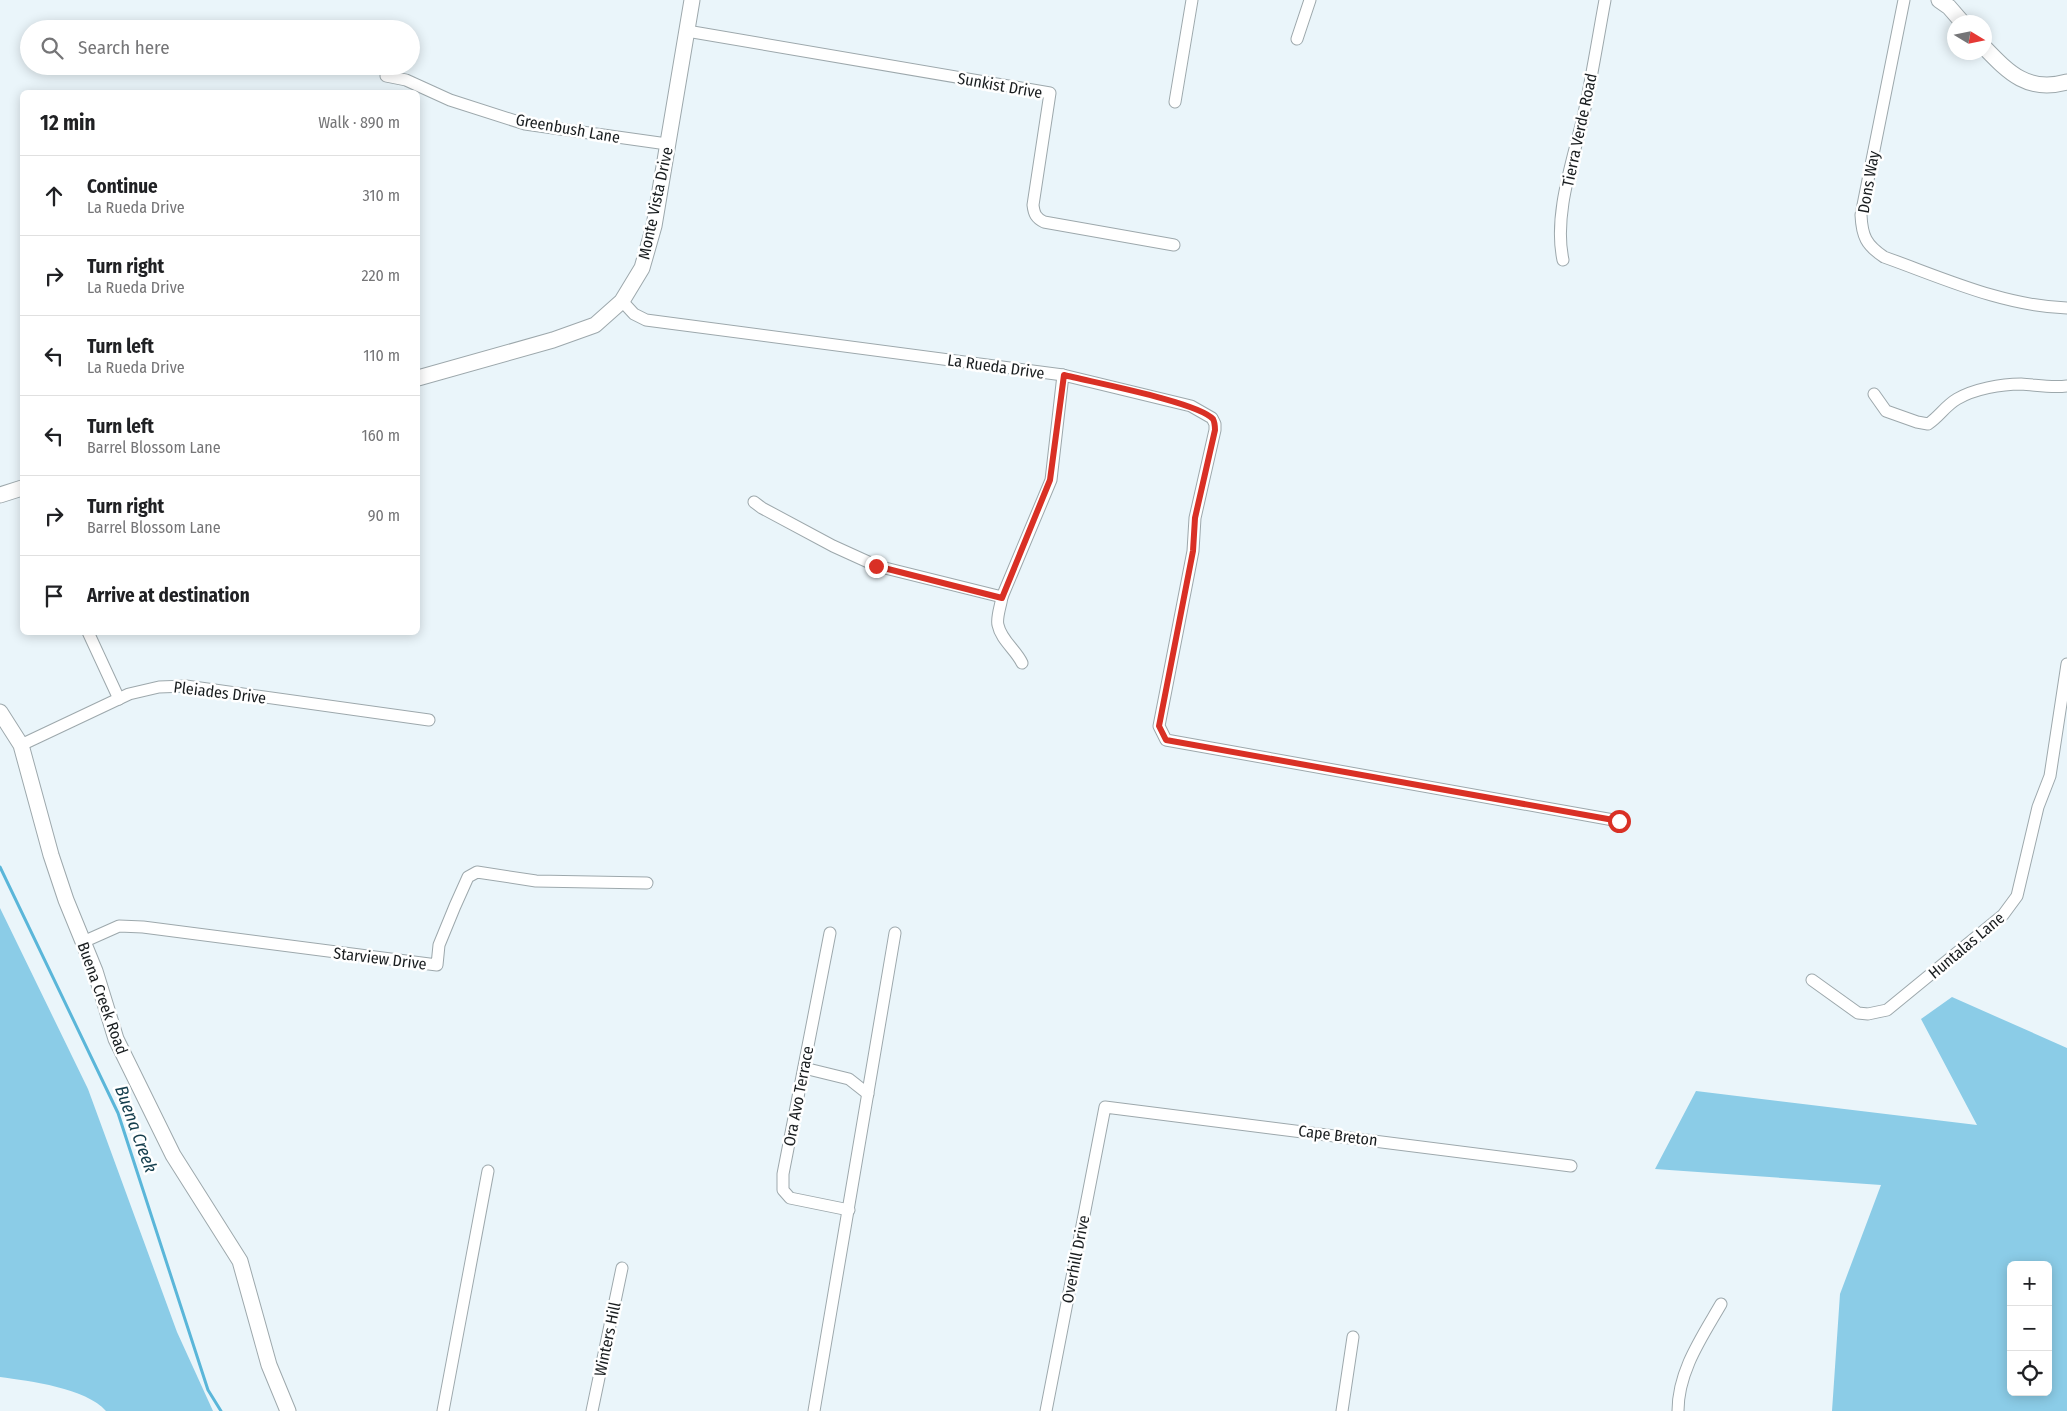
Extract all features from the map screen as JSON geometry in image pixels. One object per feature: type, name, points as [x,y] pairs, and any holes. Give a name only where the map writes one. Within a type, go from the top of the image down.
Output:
[{"type":"main road","name":"Monte Vista Drive","points":[[420,377],[553,340],[594,325],[622,301],[642,268],[654,226],[692,0]]},
{"type":"main road","points":[[1939,0],[1956,15]]},
{"type":"main road","points":[[1992,55],[2018,79],[2041,86],[2067,82]]},
{"type":"main road","points":[[0,495],[20,489]]},
{"type":"main road","name":"Buena Creek Road","points":[[0,712],[22,745],[51,855],[66,900],[95,971],[116,1039],[173,1155],[240,1261],[267,1358],[288,1411]]},
{"type":"street","points":[[1175,102],[1192,0]]},
{"type":"street","points":[[1297,39],[1310,0]]},
{"type":"street","name":"Tierra Verde Road","points":[[1563,260],[1559,242],[1565,195],[1584,112],[1606,0]]},
{"type":"street","name":"Dons Way","points":[[1904,0],[1861,215],[1862,232],[1871,249],[1884,257],[2010,301],[2067,308]]},
{"type":"street","name":"Sunkist Drive","points":[[686,31],[1050,93],[1033,205],[1037,218],[1044,222],[1174,245]]},
{"type":"street","name":"Greenbush Lane","points":[[386,76],[406,80],[450,100],[525,124],[667,144]]},
{"type":"street","name":"La Rueda Drive","points":[[622,301],[634,314],[646,320],[1064,375],[1191,406],[1212,418],[1215,430],[1195,518],[1193,551],[1159,726],[1166,740],[1619,821]]},
{"type":"street","points":[[1022,663],[997,624],[1002,597],[1050,480],[1064,375]]},
{"type":"street","points":[[1874,394],[1886,411],[1928,424],[1958,398],[1972,393],[2007,385],[2034,385],[2046,388],[2067,386]]},
{"type":"street","points":[[754,502],[825,542],[876,566],[1002,597]]},
{"type":"street","points":[[89,635],[119,699]]},
{"type":"street","name":"Huntalas Lane","points":[[1812,980],[1858,1013],[1868,1014],[1887,1010],[2003,916],[2017,896],[2038,807],[2050,776],[2067,664]]},
{"type":"street","name":"Pleiades Drive","points":[[22,745],[119,699],[151,688],[167,686],[186,686],[429,720]]},
{"type":"street","name":"Starview Drive","points":[[83,942],[119,926],[143,927],[437,965],[439,946],[455,906],[468,877],[476,872],[536,881],[647,883]]},
{"type":"street","name":"Ora Avo Terrace","points":[[830,933],[783,1174],[783,1190],[790,1198],[849,1210]]},
{"type":"street","points":[[814,1411],[895,933]]},
{"type":"street","points":[[804,1068],[849,1079],[868,1094]]},
{"type":"street","name":"Cape Breton","points":[[1105,1107],[1571,1166]]},
{"type":"street","name":"Overhill Drive","points":[[1046,1411],[1105,1107]]},
{"type":"street","points":[[443,1411],[488,1171]]},
{"type":"street","name":"Winters Hill","points":[[592,1411],[622,1268]]},
{"type":"street","points":[[1678,1411],[1678,1401],[1689,1360],[1722,1304]]},
{"type":"street","points":[[1342,1411],[1353,1337]]},
{"type":"shaded area","points":[[0,908],[88,1089],[177,1332],[213,1411],[106,1411],[97,1403],[72,1391],[41,1383],[0,1377]]},
{"type":"shaded area","points":[[1952,997],[2067,1048],[2067,1411],[1832,1411],[1840,1294],[1881,1185],[1655,1169],[1696,1091],[1977,1125],[1921,1019]]},
{"type":"waterway","name":"Buena Creek","points":[[0,867],[118,1113],[208,1390],[221,1411]]},
{"type":"route","points":[[876,566],[1002,598],[1050,480],[1064,375],[1191,406],[1212,418],[1215,430],[1195,518],[1193,551],[1159,726],[1166,740],[1619,821]]}]
